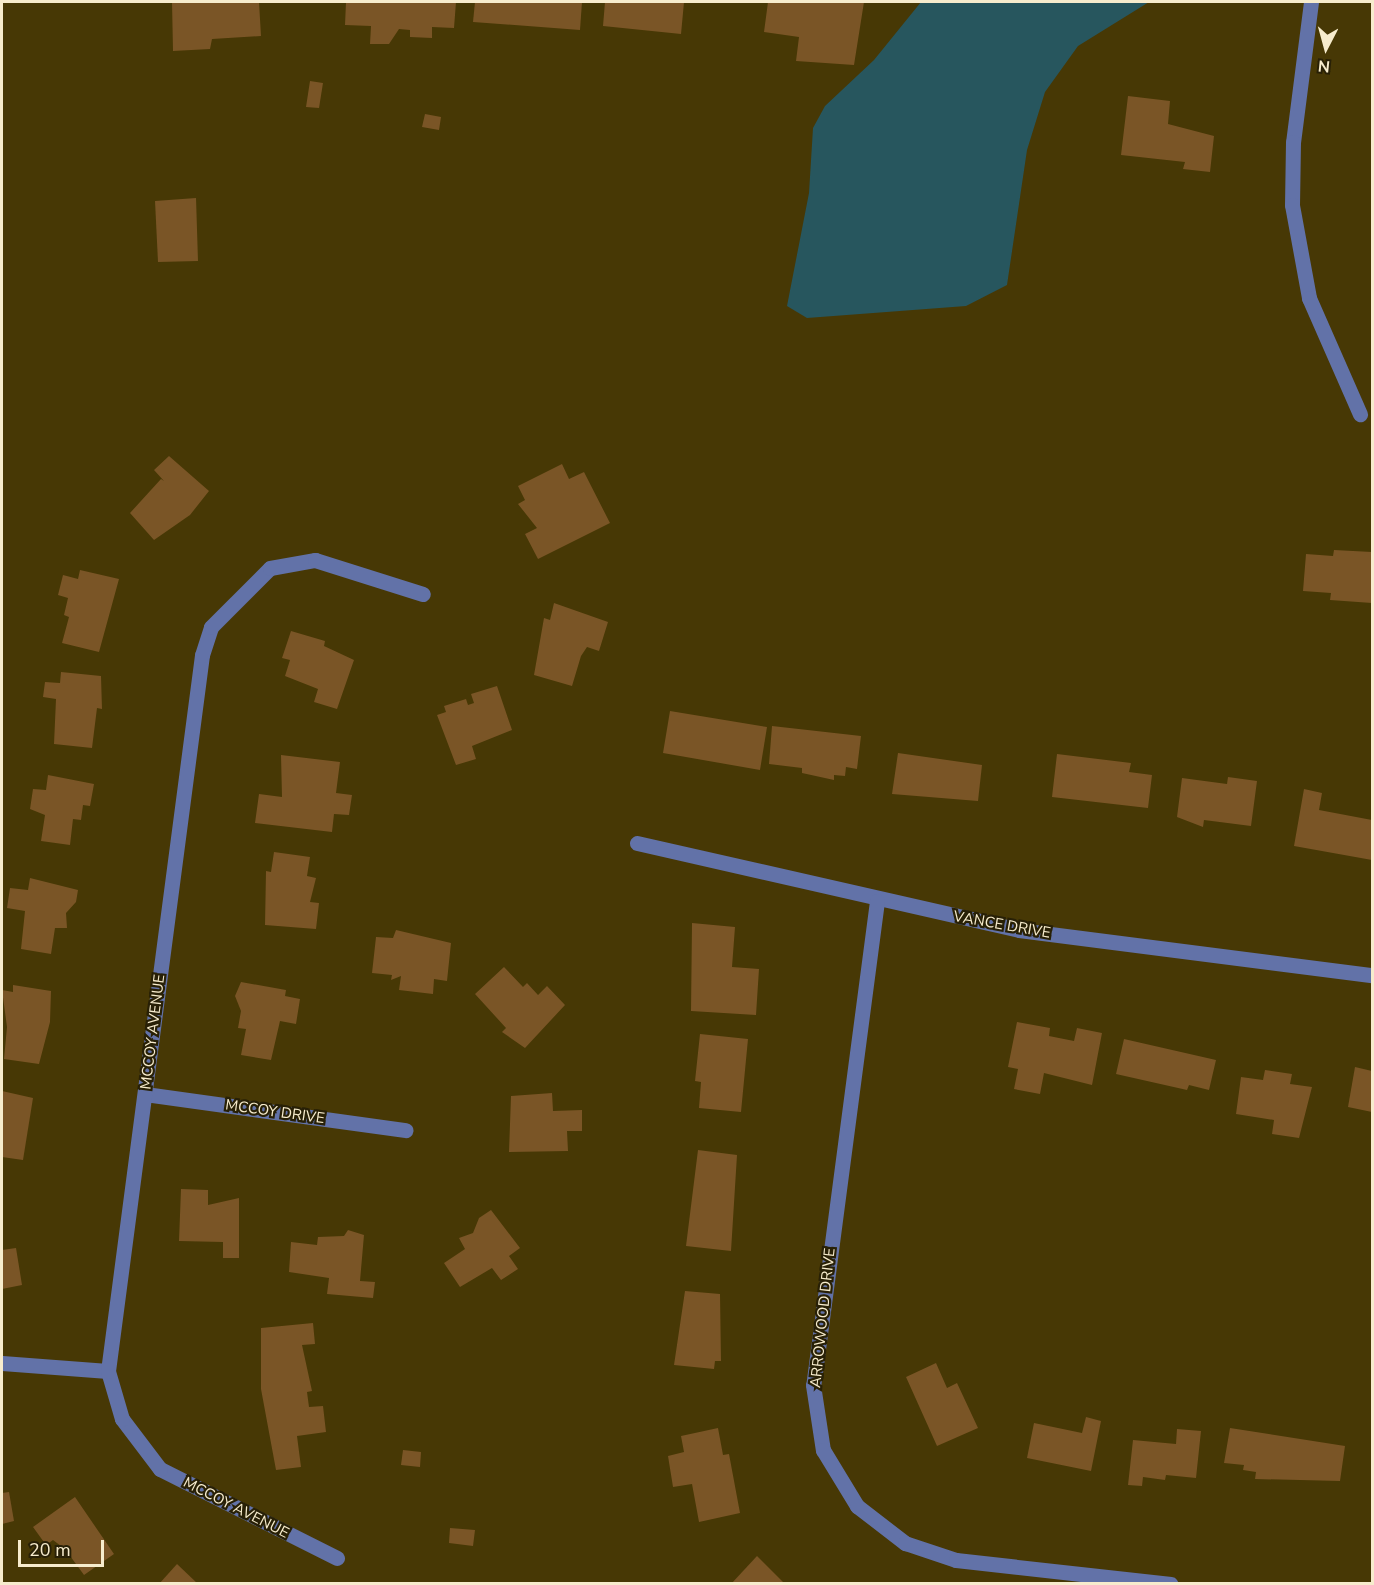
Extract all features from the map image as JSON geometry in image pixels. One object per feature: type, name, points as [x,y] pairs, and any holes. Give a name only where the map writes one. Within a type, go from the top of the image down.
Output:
[{"type":"street","points":[[1311,2],[1293,142],[1292,205],[1309,298],[1360,414]]},
{"type":"street","name":"MCCOY AVENUE","points":[[338,1558],[160,1469],[122,1419],[108,1371],[202,655],[211,627],[270,568],[315,560],[423,594]]},
{"type":"street","name":"VANCE DRIVE","points":[[637,843],[753,866],[877,901],[1019,930],[1372,975]]},
{"type":"street","name":"ARROWOOD DRIVE","points":[[877,901],[813,1386],[824,1450],[858,1506],[905,1543],[956,1560],[1171,1584]]},
{"type":"street","name":"MCCOY DRIVE","points":[[145,1094],[406,1130]]},
{"type":"street","points":[[2,1363],[108,1371]]},
{"type":"water","points":[[921,2],[1149,2],[1078,46],[1045,92],[1027,150],[1007,285],[966,306],[807,318],[787,306],[809,193],[813,128],[825,106],[874,60]]},
{"type":"building","points":[[172,2],[259,2],[261,36],[212,39],[210,49],[173,51]]},
{"type":"building","points":[[346,2],[456,2],[454,28],[432,27],[432,38],[410,37],[410,30],[399,29],[389,44],[370,44],[371,26],[345,25]]},
{"type":"building","points":[[475,2],[582,2],[580,30],[473,22]]},
{"type":"building","points":[[605,2],[684,2],[681,34],[603,26]]},
{"type":"building","points":[[768,2],[864,2],[854,65],[796,61],[799,37],[764,32]]},
{"type":"building","points":[[310,81],[323,83],[319,108],[306,107]]},
{"type":"building","points":[[1128,96],[1170,101],[1168,124],[1214,136],[1210,172],[1183,169],[1185,162],[1121,155]]},
{"type":"building","points":[[425,114],[441,117],[439,130],[422,127]]},
{"type":"building","points":[[196,198],[198,261],[158,262],[155,201]]},
{"type":"building","points":[[169,456],[209,491],[190,515],[154,540],[130,513],[161,479],[164,481],[154,470]]},
{"type":"building","points":[[562,464],[569,479],[584,472],[610,523],[538,559],[525,534],[537,528],[518,504],[525,500],[518,486]]},
{"type":"building","points":[[1334,550],[1372,552],[1372,603],[1330,600],[1331,593],[1303,591],[1306,554],[1333,556]]},
{"type":"building","points":[[80,570],[119,579],[99,652],[62,643],[69,617],[64,615],[68,598],[58,595],[63,575],[78,579]]},
{"type":"building","points":[[554,603],[608,622],[599,651],[587,647],[581,656],[572,686],[534,675],[544,618],[550,620]]},
{"type":"building","points":[[291,631],[325,641],[324,646],[354,660],[337,709],[314,702],[318,689],[285,676],[290,660],[282,658]]},
{"type":"building","points":[[61,672],[101,676],[102,709],[97,708],[92,748],[54,744],[56,699],[43,697],[45,682],[60,683]]},
{"type":"building","points":[[497,686],[512,730],[472,746],[476,759],[456,765],[437,715],[446,712],[444,706],[466,699],[468,705],[474,703],[471,694]]},
{"type":"building","points":[[670,711],[767,727],[760,770],[663,753]]},
{"type":"building","points":[[772,726],[861,736],[857,769],[846,767],[845,776],[834,775],[834,780],[802,773],[802,768],[769,764]]},
{"type":"building","points":[[898,753],[982,765],[978,801],[892,794]]},
{"type":"building","points":[[1057,754],[1131,763],[1129,772],[1152,775],[1148,808],[1052,797]]},
{"type":"building","points":[[281,755],[340,762],[336,793],[352,795],[349,815],[334,814],[332,832],[255,823],[259,794],[282,797]]},
{"type":"building","points":[[48,775],[94,784],[90,806],[83,805],[81,820],[73,819],[70,845],[41,841],[45,815],[30,809],[33,789],[46,790]]},
{"type":"building","points":[[1228,777],[1257,781],[1251,826],[1204,820],[1203,827],[1177,817],[1182,778],[1227,784]]},
{"type":"building","points":[[1304,789],[1322,793],[1319,810],[1372,820],[1372,860],[1294,846]]},
{"type":"building","points":[[274,852],[310,857],[307,876],[316,878],[310,902],[319,903],[316,929],[265,925],[266,871],[271,872]]},
{"type":"building","points":[[30,878],[78,890],[76,902],[66,913],[67,928],[55,928],[51,954],[21,949],[25,911],[7,908],[10,888],[28,890]]},
{"type":"building","points":[[692,923],[735,927],[732,967],[759,969],[756,1015],[691,1011]]},
{"type":"building","points":[[396,930],[451,943],[447,981],[434,979],[433,994],[399,990],[401,976],[391,980],[392,975],[372,973],[376,937],[393,938]]},
{"type":"building","points":[[504,967],[523,987],[527,983],[538,995],[547,986],[565,1005],[525,1048],[502,1032],[506,1028],[475,994]]},
{"type":"building","points":[[241,982],[286,990],[285,996],[300,999],[296,1024],[280,1021],[271,1060],[241,1055],[246,1029],[238,1028],[241,1011],[235,996]]},
{"type":"building","points":[[13,985],[51,991],[50,1022],[39,1064],[4,1059],[7,1027],[2,990],[13,992]]},
{"type":"building","points":[[1017,1022],[1050,1028],[1049,1036],[1074,1041],[1077,1028],[1102,1033],[1092,1085],[1044,1073],[1040,1094],[1014,1089],[1018,1069],[1008,1067]]},
{"type":"building","points":[[700,1034],[748,1039],[741,1112],[699,1108],[701,1082],[695,1081]]},
{"type":"building","points":[[1124,1039],[1216,1060],[1209,1090],[1189,1085],[1187,1090],[1116,1074]]},
{"type":"building","points":[[1355,1067],[1372,1071],[1372,1112],[1348,1107]]},
{"type":"building","points":[[1265,1070],[1292,1074],[1290,1084],[1312,1087],[1299,1138],[1272,1134],[1274,1120],[1236,1114],[1241,1077],[1263,1080]]},
{"type":"building","points":[[2,1091],[33,1098],[23,1160],[2,1157]]},
{"type":"building","points":[[552,1093],[553,1111],[582,1110],[582,1131],[567,1131],[568,1151],[509,1152],[511,1096]]},
{"type":"building","points":[[698,1150],[737,1155],[731,1251],[686,1246]]},
{"type":"building","points":[[181,1189],[208,1190],[208,1205],[239,1198],[239,1258],[223,1258],[223,1242],[179,1241]]},
{"type":"building","points":[[491,1210],[520,1248],[509,1256],[518,1269],[501,1280],[492,1268],[460,1287],[444,1263],[465,1249],[459,1238],[473,1233],[479,1218]]},
{"type":"building","points":[[348,1230],[364,1235],[360,1281],[375,1282],[373,1298],[327,1294],[329,1278],[289,1272],[291,1242],[317,1245],[318,1237],[344,1236]]},
{"type":"building","points":[[16,1248],[22,1285],[2,1289],[2,1250]]},
{"type":"building","points":[[685,1291],[720,1294],[721,1361],[715,1361],[714,1369],[674,1365]]},
{"type":"building","points":[[313,1323],[315,1344],[302,1345],[312,1391],[307,1392],[309,1407],[323,1406],[326,1432],[297,1436],[301,1467],[276,1470],[261,1389],[261,1328]]},
{"type":"building","points":[[936,1363],[947,1388],[957,1383],[978,1428],[937,1446],[906,1377]]},
{"type":"building","points":[[1086,1417],[1101,1421],[1091,1471],[1027,1458],[1034,1423],[1082,1433]]},
{"type":"building","points":[[718,1428],[723,1455],[729,1454],[740,1513],[699,1522],[692,1484],[673,1487],[668,1456],[684,1452],[681,1436]]},
{"type":"building","points":[[1230,1428],[1345,1446],[1340,1481],[1255,1479],[1256,1472],[1243,1470],[1244,1465],[1224,1463]]},
{"type":"building","points":[[1177,1429],[1201,1431],[1196,1478],[1166,1475],[1165,1480],[1143,1477],[1142,1486],[1128,1485],[1133,1440],[1176,1444]]},
{"type":"building","points":[[403,1450],[421,1452],[420,1467],[401,1465]]},
{"type":"building","points":[[9,1492],[14,1521],[2,1524],[2,1493]]},
{"type":"building","points":[[75,1497],[114,1554],[84,1575],[65,1549],[53,1540],[46,1545],[33,1527]]},
{"type":"building","points":[[450,1528],[475,1530],[473,1546],[449,1543]]},
{"type":"building","points":[[757,1556],[785,1584],[731,1584]]},
{"type":"building","points":[[177,1564],[198,1584],[159,1584]]}]
